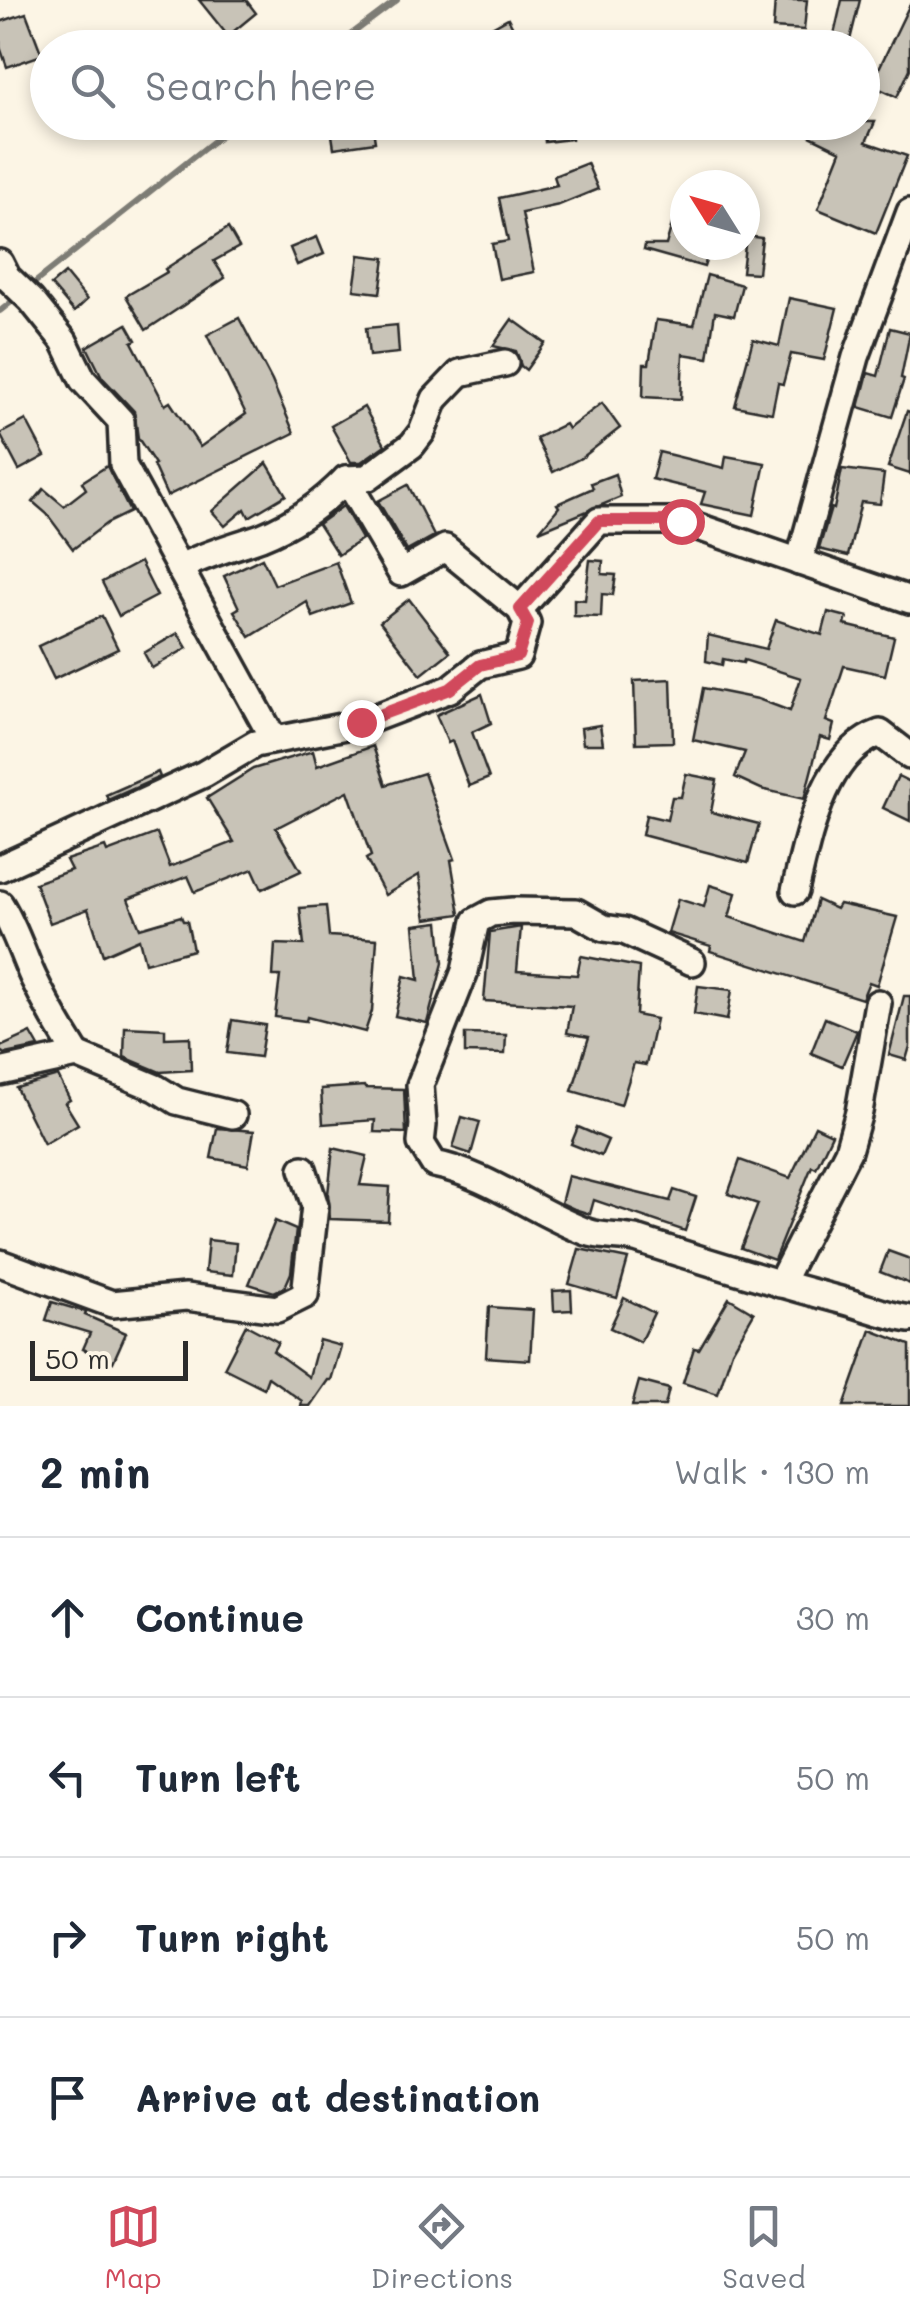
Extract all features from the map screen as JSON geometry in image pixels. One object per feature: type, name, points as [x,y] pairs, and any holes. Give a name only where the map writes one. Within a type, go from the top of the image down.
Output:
[{"type":"street","points":[[798,562],[856,357],[910,212]]},
{"type":"street","points":[[0,263],[7,278],[31,300],[64,341],[83,380],[121,421],[123,465],[274,740]]},
{"type":"street","points":[[179,568],[264,536],[323,503],[346,480],[366,478],[412,445],[422,432],[435,399],[460,373],[505,363]]},
{"type":"street","points":[[0,868],[204,774],[254,744],[361,722],[450,689],[480,665],[518,656],[528,623],[520,609],[445,548],[400,573],[346,480]]},
{"type":"street","points":[[520,609],[599,521],[681,521],[910,600]]},
{"type":"street","points":[[795,890],[821,798],[842,759],[861,739],[880,732],[910,756]]},
{"type":"street","points":[[0,904],[14,926],[46,1003],[77,1055]]},
{"type":"street","points":[[692,962],[624,931],[604,928],[576,912],[513,911],[491,913],[476,921],[465,971],[420,1085],[420,1143],[434,1164],[463,1169],[541,1212],[591,1234],[634,1238],[851,1302],[882,1316],[910,1318]]},
{"type":"street","points":[[780,1284],[848,1151],[859,1112],[878,1002]]},
{"type":"street","points":[[0,1072],[77,1055],[156,1088],[177,1101],[233,1115]]},
{"type":"street","points":[[0,1262],[112,1304],[186,1297],[277,1310],[304,1295],[314,1206],[303,1169]]},
{"type":"building","points":[[199,0],[246,0],[256,13],[235,30],[223,30]]},
{"type":"building","points":[[775,0],[807,0],[804,30],[773,28]]},
{"type":"building","points":[[842,0],[860,0],[852,30],[835,30]]},
{"type":"building","points":[[910,4],[910,69],[897,97],[880,89],[880,66]]},
{"type":"building","points":[[26,13],[32,30],[30,59],[7,67],[0,47],[0,22]]},
{"type":"building","points":[[508,18],[514,30],[486,30]]},
{"type":"building","points":[[333,140],[375,140],[375,142],[334,148]]},
{"type":"building","points":[[818,140],[867,140],[907,156],[876,233],[818,209],[841,151]]},
{"type":"building","points":[[587,163],[598,189],[559,205],[522,213],[534,272],[499,279],[492,244],[508,241],[499,198],[557,185],[554,176]]},
{"type":"building","points":[[228,228],[239,247],[214,261],[225,278],[146,330],[126,296]]},
{"type":"building","points":[[670,231],[670,257],[644,250],[645,245],[666,245]]},
{"type":"building","points":[[317,237],[324,254],[297,265],[290,248]]},
{"type":"building","points":[[359,255],[385,258],[380,293],[354,290]]},
{"type":"building","points":[[679,260],[706,260],[704,267]]},
{"type":"building","points":[[743,260],[759,260],[758,273],[742,272]]},
{"type":"building","points":[[65,273],[87,300],[74,312],[51,285]]},
{"type":"building","points":[[707,275],[742,285],[734,316],[715,312],[708,358],[683,354],[681,399],[643,397],[644,364],[649,364],[656,320],[694,325]]},
{"type":"building","points":[[789,298],[837,308],[824,360],[791,354],[783,384],[778,383],[772,413],[735,406],[753,339],[779,346]]},
{"type":"building","points":[[239,318],[294,433],[167,496],[155,464],[138,438],[134,411],[102,377],[87,347],[127,324],[136,340],[132,342],[165,405],[170,402],[200,447],[246,414],[207,335]]},
{"type":"building","points":[[512,319],[545,343],[526,370],[516,351],[493,346]]},
{"type":"building","points":[[397,325],[399,353],[369,356],[366,328]]},
{"type":"building","points":[[890,328],[910,333],[901,378],[904,379],[892,417],[859,407],[868,373],[878,376]]},
{"type":"building","points":[[602,403],[620,428],[583,457],[553,472],[536,438],[565,424],[568,429]]},
{"type":"building","points":[[364,407],[385,445],[361,462],[351,462],[331,426]]},
{"type":"building","points":[[907,411],[910,412],[910,474],[888,467]]},
{"type":"building","points":[[26,420],[45,456],[19,470],[0,434]]},
{"type":"building","points":[[659,452],[724,468],[726,456],[765,463],[754,515],[701,504],[705,492],[652,479]]},
{"type":"building","points":[[267,463],[286,495],[249,517],[245,509],[225,526],[212,511]]},
{"type":"building","points":[[107,466],[130,512],[107,523],[73,549],[33,502],[44,489],[64,506],[86,489],[82,482]]},
{"type":"building","points":[[842,469],[884,474],[880,504],[861,502],[848,556],[819,549],[831,508],[834,509]]},
{"type":"building","points":[[615,474],[621,497],[539,531],[559,507],[557,504],[593,488],[591,483]]},
{"type":"building","points":[[408,485],[434,536],[407,551],[378,501]]},
{"type":"building","points":[[343,506],[362,539],[338,555],[318,524]]},
{"type":"building","points":[[262,558],[275,585],[336,562],[351,603],[313,617],[307,602],[250,637],[234,611],[239,608],[224,576]]},
{"type":"building","points":[[590,560],[603,561],[602,574],[616,575],[613,595],[602,594],[601,617],[574,616],[574,599],[585,600]]},
{"type":"building","points":[[140,562],[157,596],[119,616],[102,582]]},
{"type":"building","points":[[409,599],[450,652],[421,675],[380,622]]},
{"type":"building","points":[[828,612],[847,617],[845,625],[894,637],[885,675],[844,666],[826,721],[834,724],[830,740],[820,737],[804,799],[761,789],[735,777],[745,752],[693,740],[703,688],[758,699],[790,711],[801,678],[744,660],[743,663],[723,659],[722,665],[706,661],[708,635],[766,649],[776,620],[822,635]]},
{"type":"building","points":[[102,616],[118,649],[54,679],[38,646]]},
{"type":"building","points":[[178,633],[187,648],[152,668],[144,653]]},
{"type":"building","points":[[671,679],[673,742],[636,743],[634,681]]},
{"type":"building","points":[[482,694],[491,723],[472,732],[489,778],[469,786],[452,741],[448,743],[436,715]]},
{"type":"building","points":[[600,725],[603,744],[583,744],[581,728]]},
{"type":"building","points":[[373,746],[386,785],[424,773],[455,859],[451,860],[460,914],[426,919],[419,875],[385,895],[366,859],[371,856],[348,791],[276,828],[301,871],[262,889],[253,869],[195,892],[188,876],[128,899],[140,928],[181,916],[187,921],[193,950],[145,963],[139,939],[103,955],[88,909],[50,923],[35,883],[71,870],[66,860],[105,847],[107,852],[157,833],[170,867],[234,842],[207,798],[253,769],[313,751],[317,766]]},
{"type":"building","points":[[158,772],[160,777],[108,800],[106,795]]},
{"type":"building","points":[[686,774],[717,780],[711,812],[759,824],[748,863],[642,835],[646,815],[667,820],[672,797],[681,797]]},
{"type":"building","points":[[898,776],[910,782],[910,821],[883,808]]},
{"type":"building","points":[[710,885],[736,893],[729,917],[805,942],[817,900],[836,909],[839,904],[897,917],[877,985],[869,982],[862,999],[710,951],[711,946],[668,933],[678,899],[704,907]]},
{"type":"building","points":[[326,906],[329,936],[377,939],[372,1011],[365,1032],[307,1017],[306,1021],[275,1017],[280,976],[273,976],[275,944],[304,945],[300,908]]},
{"type":"building","points":[[439,922],[443,963],[427,1023],[395,1016],[404,976],[419,980],[414,925]]},
{"type":"building","points":[[521,927],[517,971],[577,975],[581,956],[639,967],[636,1015],[656,1019],[646,1065],[634,1063],[621,1105],[572,1091],[589,1037],[567,1033],[572,1006],[484,1001],[490,932]]},
{"type":"building","points":[[698,986],[732,990],[727,1020],[694,1014]]},
{"type":"building","points":[[904,996],[910,996],[910,1046],[906,1060],[889,1055]]},
{"type":"building","points":[[825,1018],[857,1031],[842,1066],[811,1053]]},
{"type":"building","points":[[232,1020],[265,1025],[260,1057],[227,1053]]},
{"type":"building","points":[[125,1027],[165,1029],[165,1038],[190,1037],[191,1070],[160,1072],[124,1057]]},
{"type":"building","points":[[31,1033],[39,1047],[5,1054],[0,1051],[0,1047]]},
{"type":"building","points":[[465,1034],[506,1035],[505,1054],[465,1053]]},
{"type":"building","points":[[58,1076],[70,1100],[65,1103],[78,1124],[44,1144],[16,1088]]},
{"type":"building","points":[[321,1089],[404,1089],[406,1133],[374,1132],[375,1120],[323,1124]]},
{"type":"building","points":[[462,1117],[480,1122],[471,1154],[453,1148]]},
{"type":"building","points":[[815,1126],[832,1134],[816,1168],[812,1166],[774,1260],[741,1248],[758,1204],[728,1194],[740,1160],[790,1178]]},
{"type":"building","points":[[578,1127],[608,1140],[601,1156],[571,1144]]},
{"type":"building","points":[[217,1128],[254,1131],[248,1165],[211,1158]]},
{"type":"building","points":[[333,1148],[367,1156],[360,1185],[390,1187],[388,1221],[330,1219],[328,1194]]},
{"type":"building","points":[[568,1176],[670,1201],[674,1190],[696,1197],[685,1231],[594,1200],[590,1214],[561,1203]]},
{"type":"building","points":[[275,1221],[296,1230],[291,1273],[285,1287],[274,1292],[249,1284]]},
{"type":"building","points":[[208,1240],[236,1243],[233,1275],[205,1272]]},
{"type":"building","points":[[579,1249],[628,1259],[617,1298],[569,1284]]},
{"type":"building","points":[[888,1251],[910,1259],[910,1284],[880,1272]]},
{"type":"building","points":[[571,1290],[572,1310],[554,1311],[553,1291]]},
{"type":"building","points":[[624,1298],[654,1313],[640,1342],[610,1328]]},
{"type":"building","points":[[729,1298],[754,1313],[732,1351],[718,1394],[683,1383],[694,1348],[699,1349]]},
{"type":"building","points":[[52,1302],[86,1312],[85,1315],[126,1333],[113,1362],[83,1349],[90,1333],[46,1320]]},
{"type":"building","points":[[489,1307],[533,1310],[530,1360],[486,1357]]},
{"type":"building","points":[[246,1325],[278,1342],[273,1351],[309,1377],[319,1340],[341,1346],[331,1380],[310,1406],[301,1406],[302,1401],[268,1377],[264,1388],[224,1368]]},
{"type":"building","points":[[871,1330],[910,1345],[910,1406],[844,1406]]},
{"type":"building","points":[[639,1381],[669,1389],[665,1406],[632,1406]]},
{"type":"waterway","points":[[357,30],[397,0]]},
{"type":"waterway","points":[[28,288],[215,140]]},
{"type":"waterway","points":[[0,311],[19,296]]},
{"type":"route","points":[[361,722],[450,689],[480,665],[518,656],[528,623],[520,609],[599,521],[681,521]]}]
